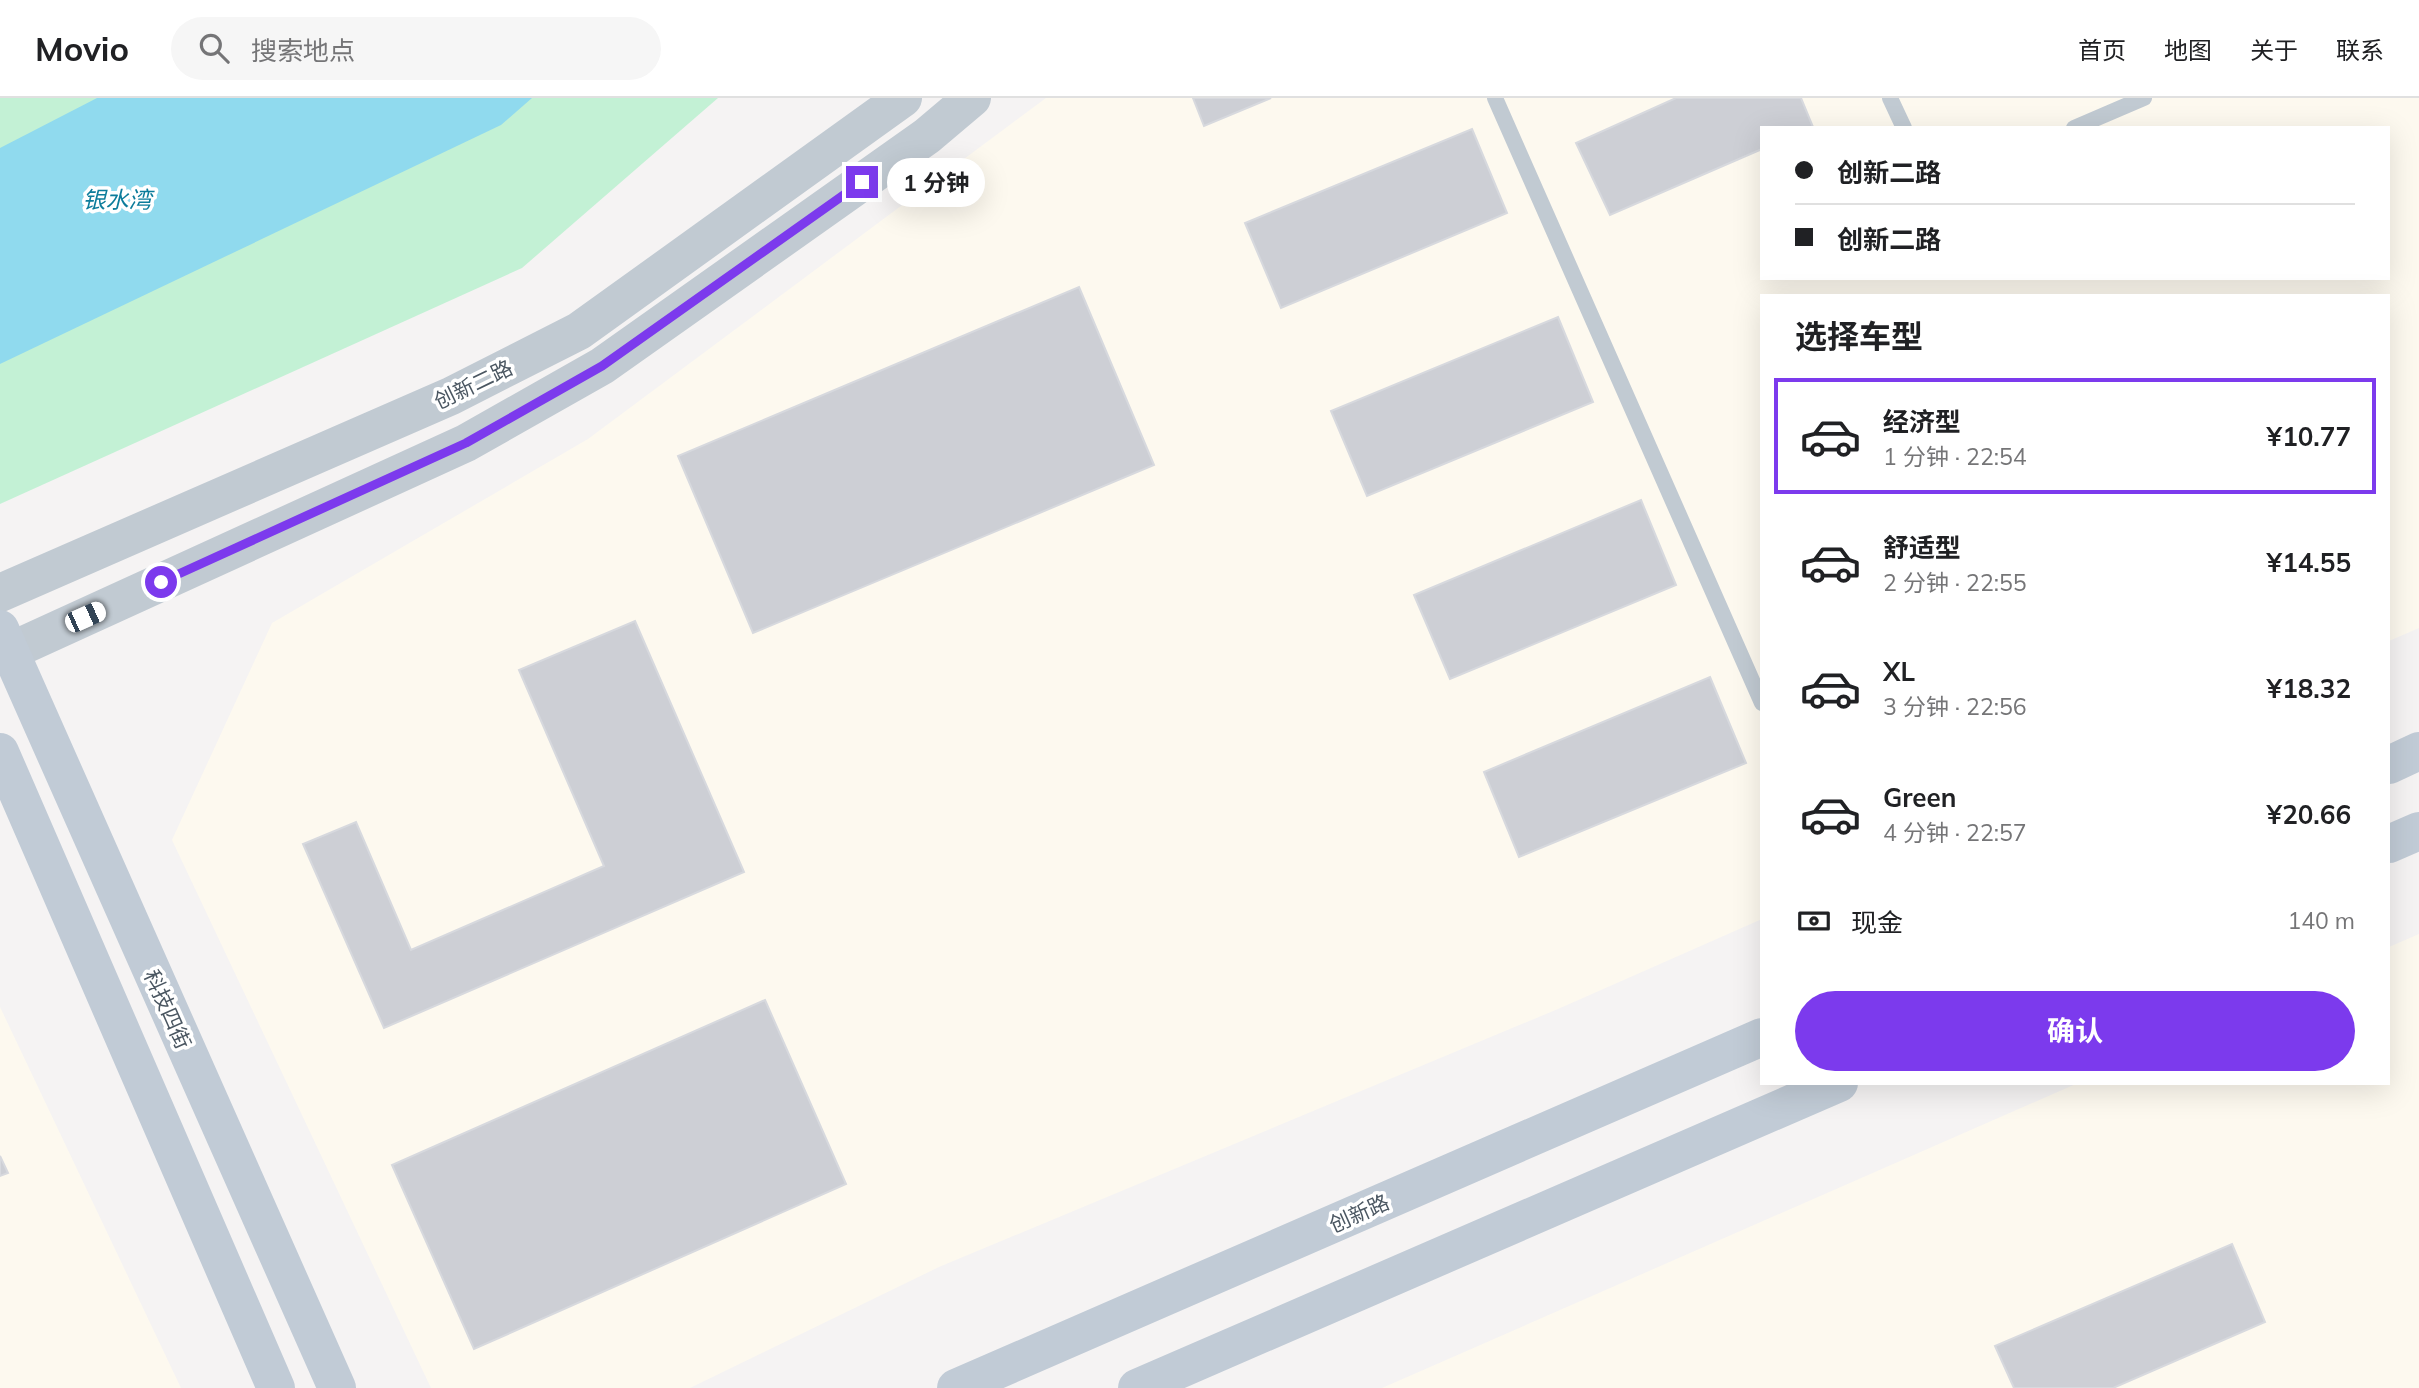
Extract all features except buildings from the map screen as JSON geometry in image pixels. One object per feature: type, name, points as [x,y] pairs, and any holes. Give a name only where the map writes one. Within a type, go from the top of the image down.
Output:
[{"type":"main road","name":"科技四街","points":[[3,645],[337,1388]]},
{"type":"main road","points":[[2390,765],[2419,751]]},
{"type":"main road","points":[[0,752],[276,1388]]},
{"type":"main road","points":[[2390,844],[2419,831]]},
{"type":"main road","name":"创新路","points":[[956,1388],[1760,1038]]},
{"type":"main road","points":[[1137,1388],[1834,1085]]},
{"type":"street","name":"创新二路","points":[[0,593],[451,396],[579,331],[903,98]]},
{"type":"street","points":[[3,645],[466,443],[602,366],[927,136],[972,98]]},
{"type":"lane","points":[[1495,98],[1760,698]]},
{"type":"lane","points":[[1890,98],[1902,126]]},
{"type":"lane","points":[[2079,126],[2144,98]]},
{"type":"shaded area","points":[[1046,98],[2419,98],[2419,628],[2390,641],[2390,294],[1760,294],[1760,920],[1558,1009],[939,1267],[690,1388],[431,1388],[172,840],[272,623],[588,439]]},
{"type":"shaded area","points":[[2419,934],[2419,1388],[1382,1388],[2073,1085],[2390,1085],[2390,947]]},
{"type":"shaded area","points":[[0,1007],[181,1388],[0,1388]]},
{"type":"green space","points":[[0,98],[718,98],[522,268],[0,504]]},
{"type":"water","name":"银水湾","points":[[97,98],[532,98],[501,125],[0,364],[0,148]]},
{"type":"route","points":[[161,582],[466,443],[602,366],[862,182]]}]
